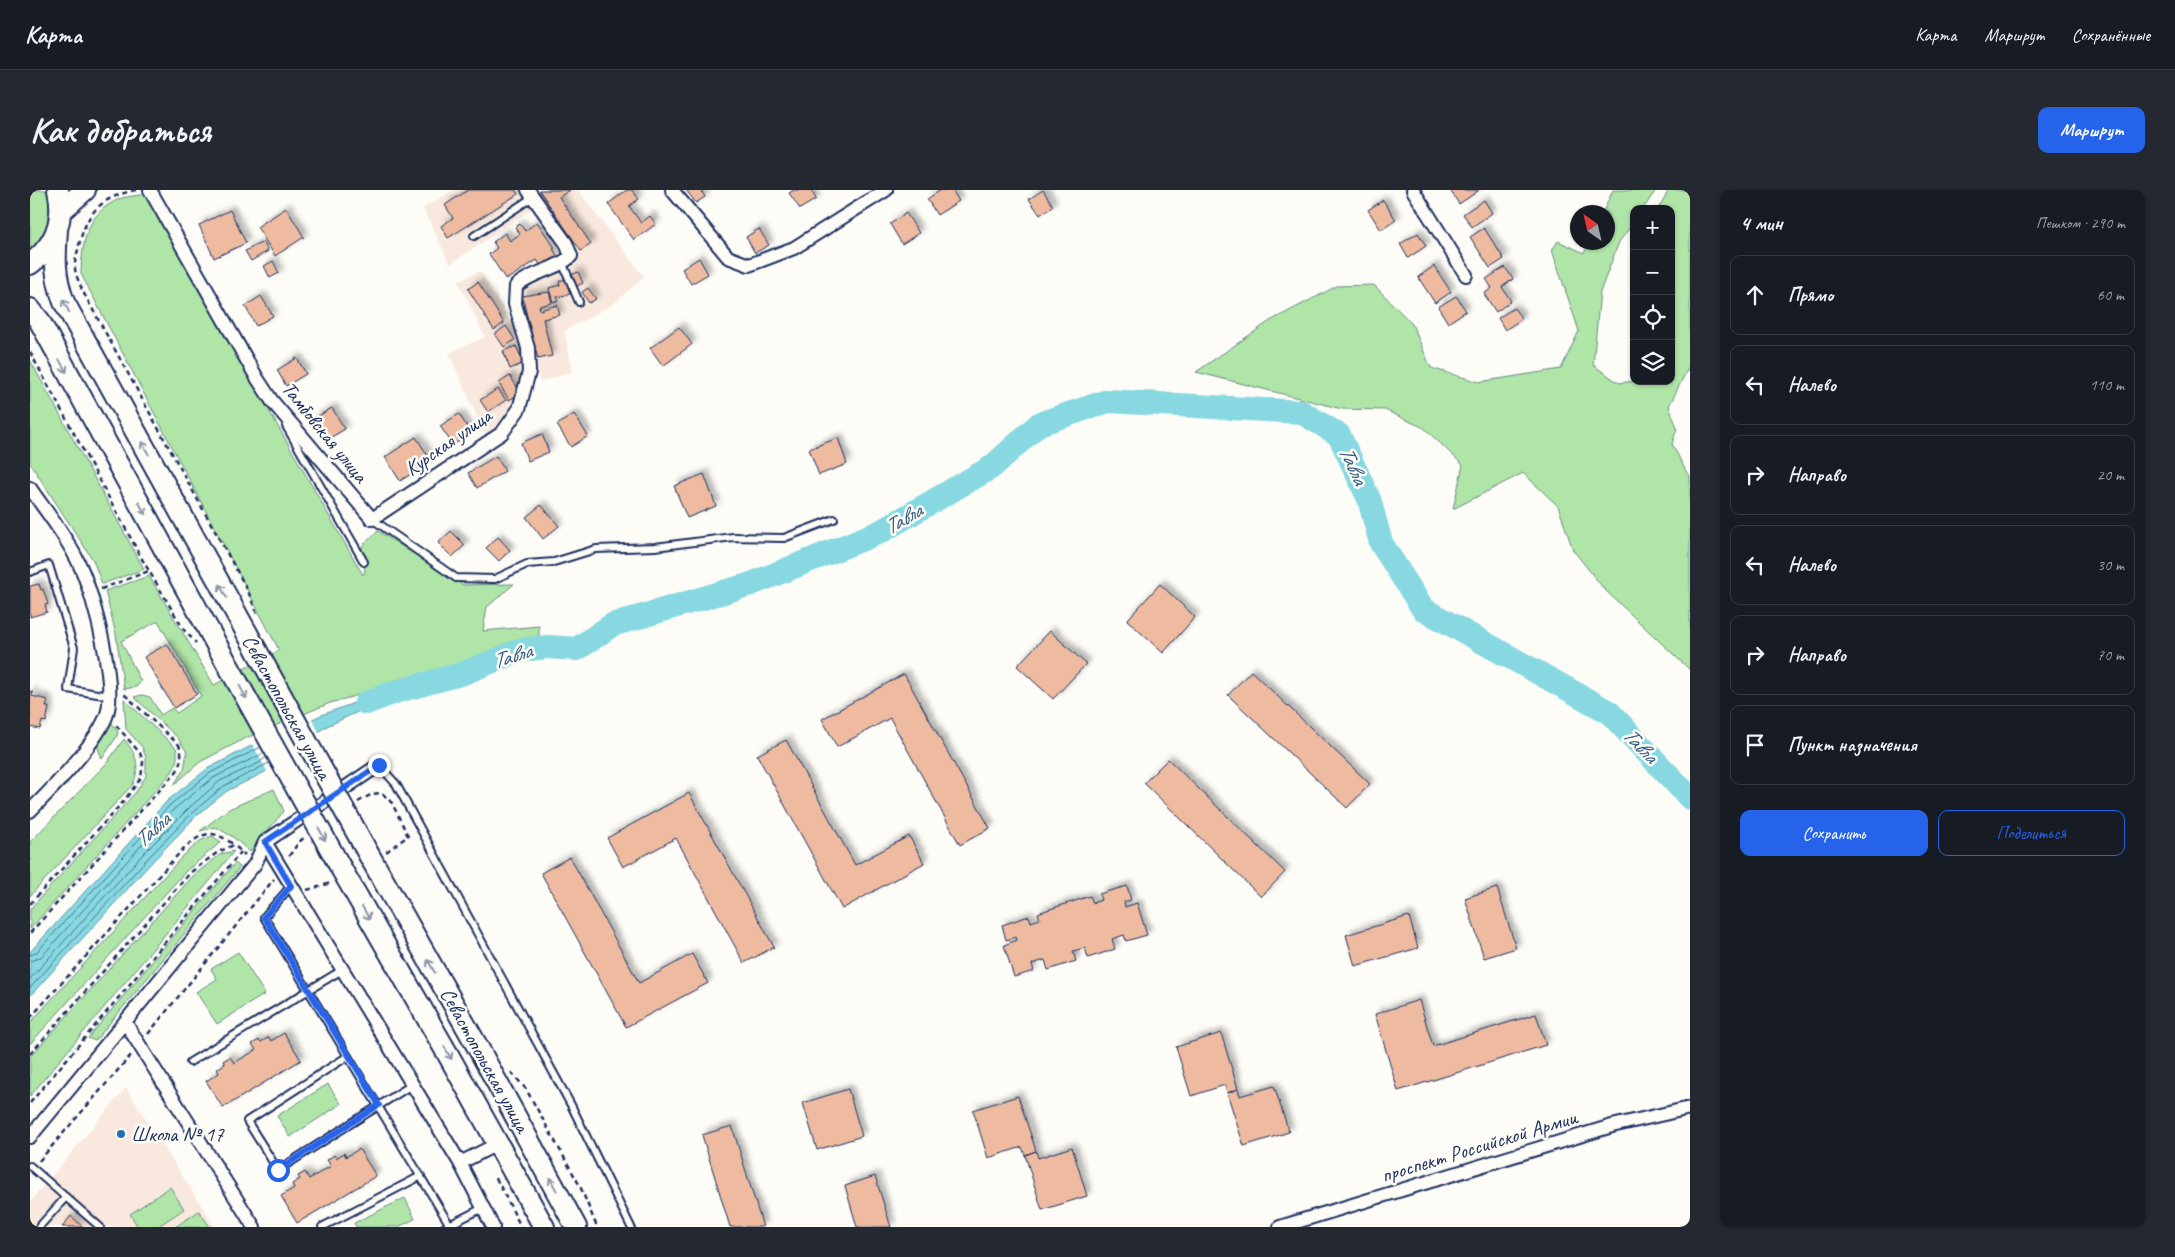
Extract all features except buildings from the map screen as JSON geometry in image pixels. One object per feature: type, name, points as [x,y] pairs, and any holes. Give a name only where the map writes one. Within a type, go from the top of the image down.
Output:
[{"type":"main road","points":[[30,264],[40,257],[50,245],[57,230],[61,211],[58,190]]},
{"type":"main road","points":[[61,211],[85,190]]},
{"type":"main road","name":"Севастопольская улица","points":[[57,230],[54,266],[57,283],[64,302],[252,626],[576,1227]]},
{"type":"main road","name":"Севастопольская улица","points":[[30,309],[38,320],[211,649],[338,876],[499,1143],[544,1227]]},
{"type":"street","name":"Тамбовская улица","points":[[150,190],[272,401],[372,519]]},
{"type":"street","points":[[672,190],[728,257],[749,264],[794,248],[886,190]]},
{"type":"street","points":[[1413,190],[1466,275]]},
{"type":"street","points":[[530,193],[566,243],[570,256],[562,262]]},
{"type":"street","name":"Курская улица","points":[[372,519],[502,433],[520,409],[529,372],[528,348],[515,304],[516,286],[527,277],[562,262]]},
{"type":"street","points":[[30,488],[81,567],[94,603],[108,679],[109,696],[109,707],[106,717],[91,740],[59,782],[30,812]]},
{"type":"street","points":[[30,1137],[255,864],[265,842],[379,765]]},
{"type":"street","points":[[265,842],[460,1163],[493,1227]]},
{"type":"street","points":[[125,1022],[254,1227]]},
{"type":"street","name":"проспект Российской Армии","points":[[1280,1227],[1612,1126],[1690,1108]]},
{"type":"street","points":[[460,1163],[499,1143]]},
{"type":"lane","points":[[474,236],[530,193]]},
{"type":"lane","points":[[562,262],[579,302]]},
{"type":"lane","points":[[272,401],[364,562]]},
{"type":"lane","name":"Тамбовская улица","points":[[372,519],[456,578],[496,579],[527,564],[554,562],[596,549],[655,547],[732,537],[784,538],[834,520]]},
{"type":"lane","points":[[30,572],[49,566],[74,648],[68,689],[109,696]]},
{"type":"lane","points":[[379,765],[396,784],[571,1105],[631,1227]]},
{"type":"lane","points":[[291,886],[264,917],[379,1105],[449,1226],[483,1208]]},
{"type":"lane","points":[[190,1062],[342,970]]},
{"type":"lane","points":[[348,1056],[246,1121],[278,1170],[413,1084]]},
{"type":"lane","points":[[32,1167],[100,1227]]},
{"type":"lane","points":[[322,1227],[421,1176]]},
{"type":"lane","points":[[38,1227],[66,1196]]},
{"type":"path","points":[[136,190],[120,192],[92,212],[83,232],[74,267],[82,290],[248,591],[252,626]]},
{"type":"path","points":[[30,352],[149,571],[184,630],[211,649]]},
{"type":"path","points":[[99,589],[149,571]]},
{"type":"path","points":[[30,933],[177,771],[181,762],[182,751],[178,745],[108,679]]},
{"type":"path","points":[[30,904],[123,802],[141,778],[143,762],[140,753],[122,730],[106,717]]},
{"type":"path","points":[[30,1018],[198,837],[212,833],[222,836],[273,880]]},
{"type":"path","points":[[376,854],[408,836]]},
{"type":"path","points":[[30,1054],[191,872],[218,852],[234,845]]},
{"type":"path","points":[[30,1103],[241,852]]},
{"type":"path","points":[[32,1167],[140,1045],[281,869]]},
{"type":"path","points":[[304,890],[338,876]]},
{"type":"shaded area","points":[[454,190],[518,190],[532,209],[450,264],[423,208]]},
{"type":"shaded area","points":[[532,190],[581,190],[579,192],[644,277],[613,304],[564,331],[573,371],[540,382],[518,301],[519,289],[574,266],[578,255]]},
{"type":"shaded area","points":[[480,271],[521,338],[525,375],[518,401],[486,437],[449,353],[485,337],[458,281]]},
{"type":"shaded area","name":"Школа № 17","points":[[126,1088],[215,1227],[30,1227],[30,1202]]},
{"type":"green space","points":[[30,190],[48,190],[51,208],[45,231],[30,252]]},
{"type":"green space","points":[[1613,190],[1656,190],[1646,205],[1630,205],[1630,227],[1619,242],[1600,292],[1593,365],[1619,383],[1630,382],[1630,385],[1675,385],[1675,205],[1660,205],[1669,190],[1690,190],[1690,364],[1669,406],[1677,428],[1672,444],[1687,473],[1690,475],[1690,670],[1604,589],[1573,550],[1558,506],[1523,473],[1453,509],[1463,465],[1424,428],[1385,410],[1342,409],[1196,372],[1270,321],[1337,286],[1374,285],[1412,324],[1431,368],[1479,382],[1561,369],[1579,331],[1552,250],[1558,241],[1570,247],[1570,250],[1578,250],[1584,253],[1586,250],[1615,250],[1615,205],[1606,205]]},
{"type":"green space","points":[[145,194],[363,575],[365,571],[362,546],[378,531],[463,585],[514,584],[487,607],[483,631],[539,626],[539,637],[450,669],[330,703],[246,738],[200,762],[174,785],[184,769],[187,752],[178,738],[134,697],[142,695],[150,697],[161,715],[172,708],[177,713],[201,696],[158,621],[121,641],[141,682],[136,687],[124,689],[116,634],[105,591],[149,576],[214,685],[279,650],[81,274],[85,239],[94,219],[110,204],[122,198]]},
{"type":"green space","points":[[30,360],[144,569],[102,584],[93,560],[30,463]]},
{"type":"green space","points":[[124,699],[176,748],[175,766],[172,772],[30,929],[30,909],[136,792],[146,776],[146,757],[142,747],[126,729]]},
{"type":"green space","points":[[112,723],[118,732],[117,736],[102,759],[97,745]]},
{"type":"green space","points":[[124,739],[132,750],[137,765],[133,784],[30,896],[30,842],[106,764]]},
{"type":"green space","points":[[274,789],[284,811],[250,852],[233,837],[216,827],[200,831],[229,809]]},
{"type":"green space","points":[[212,836],[221,842],[186,871],[30,1044],[30,1023],[182,857],[200,841]]},
{"type":"green space","points":[[234,851],[30,1096],[30,1057],[193,876],[221,854]]},
{"type":"green space","points":[[235,863],[240,867],[95,1041],[88,1038]]},
{"type":"green space","points":[[238,952],[265,994],[217,1024],[196,992],[217,979],[211,969]]},
{"type":"green space","points":[[328,1084],[341,1104],[290,1137],[277,1116]]},
{"type":"green space","points":[[170,1187],[184,1209],[157,1227],[138,1227],[130,1214]]},
{"type":"green space","points":[[405,1198],[415,1219],[398,1227],[356,1227],[354,1223]]},
{"type":"green space","points":[[199,1211],[210,1227],[175,1227]]},
{"type":"water","points":[[395,692],[325,727],[265,772],[227,791],[197,815],[30,996],[30,952],[167,801],[207,769],[251,746],[324,714],[371,697]]},
{"type":"pier","points":[[311,717],[320,734],[268,773],[252,743]]},
{"type":"waterway","name":"Тавла","points":[[366,703],[395,692],[464,673],[520,650],[548,647],[577,649],[612,625],[751,584],[880,532],[992,467],[1039,424],[1108,401],[1301,412],[1339,435],[1369,499],[1381,543],[1423,609],[1609,712],[1690,798]]},
{"type":"place","name":"Школа № 17","points":[[121,1134]]},
{"type":"route","points":[[278,1170],[379,1105],[264,917],[291,886],[265,842],[379,765]]}]
